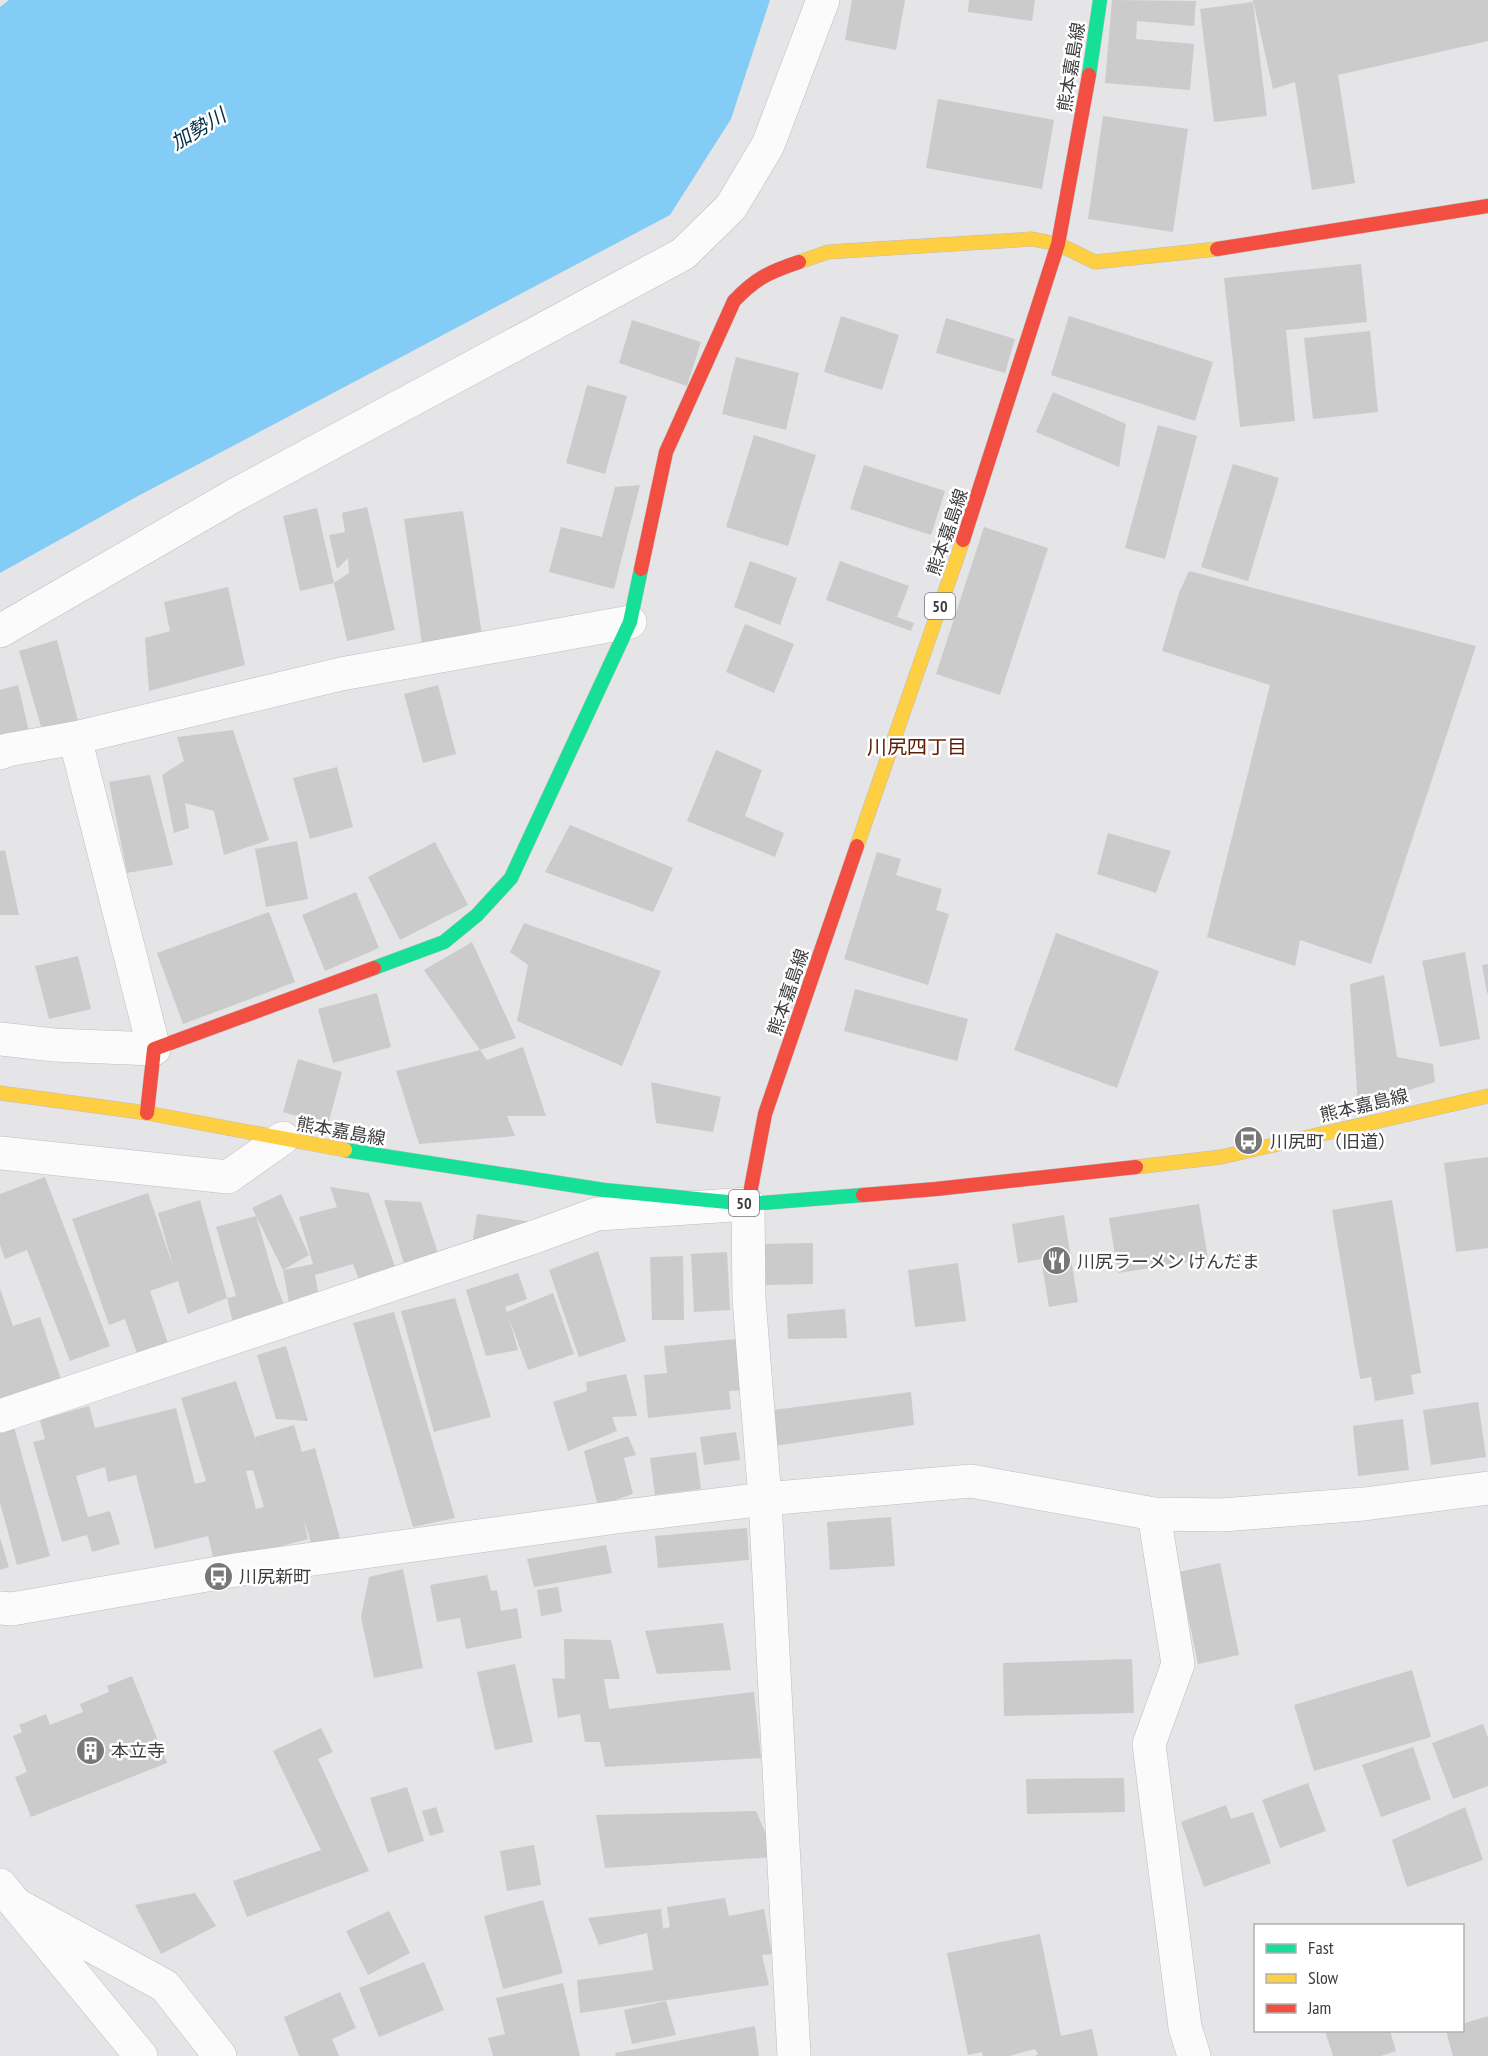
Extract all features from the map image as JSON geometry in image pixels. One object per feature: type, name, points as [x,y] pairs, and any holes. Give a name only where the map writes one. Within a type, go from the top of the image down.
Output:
[{"type":"main road","name":"熊本嘉島線","points":[[748,1204],[765,1114],[973,512],[1058,244],[1086,92],[1100,0]]},
{"type":"main road","points":[[147,1113],[154,1049],[444,942],[477,915],[511,878],[630,622],[666,452],[734,301],[750,284],[772,271],[828,252],[1032,239],[1058,244],[1095,262],[1230,248],[1488,206]]},
{"type":"main road","name":"熊本嘉島線","points":[[0,1093],[147,1113],[372,1155],[604,1190],[748,1204],[936,1189],[1221,1157],[1488,1096]]},
{"type":"street","points":[[0,631],[235,495],[683,254],[731,207],[768,145],[823,0]]},
{"type":"street","points":[[0,753],[75,738],[341,674],[630,622]]},
{"type":"street","points":[[0,1039],[54,1046],[154,1049],[75,738]]},
{"type":"street","points":[[0,1153],[228,1177],[283,1138]]},
{"type":"street","points":[[0,1416],[526,1240],[597,1214],[748,1204],[749,1299],[765,1499],[794,2056]]},
{"type":"street","points":[[0,1608],[12,1609],[241,1569],[612,1517],[765,1499],[971,1481],[1154,1514],[1222,1515],[1364,1504],[1488,1488]]},
{"type":"street","points":[[1154,1514],[1178,1664],[1149,1744],[1185,2027],[1194,2056]]},
{"type":"street","points":[[8,1895],[141,2056]]},
{"type":"street","points":[[8,1895],[165,1986],[220,2056]]},
{"type":"water","name":"加勢川","points":[[9,0],[770,0],[731,119],[670,215],[138,496],[0,573],[0,7]]},
{"type":"building","points":[[852,0],[905,0],[896,50],[845,40]]},
{"type":"building","points":[[969,0],[1035,0],[1032,21],[968,12]]},
{"type":"building","points":[[1112,0],[1196,1],[1194,26],[1137,21],[1136,39],[1194,44],[1190,90],[1105,83]]},
{"type":"building","points":[[1253,0],[1488,0],[1488,41],[1338,75],[1355,183],[1312,190],[1295,82],[1273,89]]},
{"type":"building","points":[[1253,2],[1267,116],[1214,122],[1200,9]]},
{"type":"building","points":[[938,99],[1054,120],[1042,189],[926,168]]},
{"type":"building","points":[[1103,116],[1188,129],[1173,232],[1088,219]]},
{"type":"building","points":[[1361,264],[1367,322],[1286,330],[1295,421],[1240,427],[1224,278]]},
{"type":"building","points":[[841,316],[899,335],[882,390],[824,372]]},
{"type":"building","points":[[1069,316],[1213,362],[1195,421],[1051,375]]},
{"type":"building","points":[[946,318],[1015,339],[1005,373],[936,353]]},
{"type":"building","points":[[632,320],[701,342],[687,386],[619,363]]},
{"type":"building","points":[[1370,331],[1378,412],[1313,419],[1304,338]]},
{"type":"building","points":[[736,357],[799,373],[786,430],[722,414]]},
{"type":"building","points":[[587,385],[627,396],[605,474],[566,463]]},
{"type":"building","points":[[1053,392],[1126,424],[1119,467],[1036,432]]},
{"type":"building","points":[[1158,425],[1197,436],[1165,559],[1125,548]]},
{"type":"building","points":[[754,435],[816,455],[788,546],[726,527]]},
{"type":"building","points":[[1233,464],[1279,478],[1248,581],[1201,567]]},
{"type":"building","points":[[864,465],[945,491],[931,535],[850,509]]},
{"type":"building","points":[[640,485],[614,589],[549,572],[561,527],[602,537],[615,487]]},
{"type":"building","points":[[367,507],[395,630],[347,641],[334,583],[349,573],[348,558],[337,569],[329,535],[345,532],[342,513]]},
{"type":"building","points":[[317,508],[334,583],[300,591],[283,516]]},
{"type":"building","points":[[463,511],[482,635],[422,644],[404,519]]},
{"type":"building","points":[[984,527],[1048,548],[1000,695],[936,674]]},
{"type":"building","points":[[750,561],[797,578],[780,625],[734,607]]},
{"type":"building","points":[[840,561],[909,586],[897,617],[914,623],[911,631],[826,600]]},
{"type":"building","points":[[1189,571],[1476,646],[1371,964],[1300,940],[1295,966],[1207,937],[1270,685],[1162,651],[1179,593]]},
{"type":"building","points":[[228,587],[245,665],[149,691],[145,638],[170,631],[164,602]]},
{"type":"building","points":[[745,624],[794,644],[774,693],[726,672]]},
{"type":"building","points":[[57,640],[78,721],[42,730],[19,651]]},
{"type":"building","points":[[18,685],[29,731],[0,739],[0,690]]},
{"type":"building","points":[[438,685],[456,754],[423,763],[404,694]]},
{"type":"building","points":[[233,730],[269,840],[224,855],[214,811],[185,803],[189,828],[174,833],[162,775],[184,761],[177,737]]},
{"type":"building","points":[[716,750],[762,770],[745,816],[784,833],[775,857],[687,821]]},
{"type":"building","points":[[337,767],[353,827],[310,839],[293,778]]},
{"type":"building","points":[[150,775],[173,865],[127,873],[109,782]]},
{"type":"building","points":[[570,825],[673,868],[653,912],[545,872]]},
{"type":"building","points":[[1108,833],[1171,851],[1156,893],[1097,874]]},
{"type":"building","points":[[297,841],[308,899],[266,907],[255,849]]},
{"type":"building","points":[[435,842],[468,905],[400,940],[368,877]]},
{"type":"building","points":[[5,850],[19,915],[0,915],[0,851]]},
{"type":"building","points":[[877,852],[901,859],[896,875],[942,889],[936,910],[949,914],[928,985],[844,959]]},
{"type":"building","points":[[356,892],[379,948],[325,971],[302,915]]},
{"type":"building","points":[[269,912],[295,982],[183,1024],[157,953]]},
{"type":"building","points":[[524,923],[661,971],[622,1066],[517,1021],[528,965],[510,952]]},
{"type":"building","points":[[1056,933],[1159,971],[1117,1088],[1014,1050]]},
{"type":"building","points":[[472,942],[516,1038],[480,1050],[424,970]]},
{"type":"building","points":[[1465,952],[1480,1039],[1440,1047],[1422,961]]},
{"type":"building","points":[[78,956],[91,1009],[49,1019],[35,966]]},
{"type":"building","points":[[1488,964],[1488,993],[1487,993],[1482,965]]},
{"type":"building","points":[[1384,975],[1397,1057],[1433,1064],[1435,1082],[1358,1106],[1350,984]]},
{"type":"building","points":[[855,989],[968,1019],[957,1061],[844,1031]]},
{"type":"building","points":[[377,993],[391,1047],[333,1063],[318,1009]]},
{"type":"building","points":[[523,1047],[546,1116],[507,1116],[515,1136],[419,1144],[396,1071],[480,1050],[487,1060]]},
{"type":"building","points":[[298,1059],[342,1072],[328,1125],[283,1112]]},
{"type":"building","points":[[651,1082],[721,1097],[713,1132],[656,1123]]},
{"type":"building","points":[[1488,1157],[1488,1248],[1456,1252],[1444,1163]]},
{"type":"building","points":[[45,1177],[110,1346],[70,1361],[27,1250],[5,1259],[0,1245],[0,1194]]},
{"type":"building","points":[[330,1187],[369,1193],[399,1278],[365,1294],[353,1264],[315,1275],[320,1303],[290,1308],[283,1270],[313,1264],[299,1217],[337,1207]]},
{"type":"building","points":[[148,1193],[174,1269],[158,1213],[200,1200],[227,1298],[188,1314],[178,1281],[150,1291],[170,1349],[139,1359],[125,1319],[109,1325],[72,1219]]},
{"type":"building","points":[[281,1194],[309,1255],[283,1270],[252,1208]]},
{"type":"building","points":[[384,1200],[421,1202],[443,1268],[409,1279]]},
{"type":"building","points":[[1392,1200],[1421,1373],[1411,1375],[1414,1394],[1375,1401],[1371,1377],[1360,1379],[1332,1210]]},
{"type":"building","points":[[1199,1204],[1208,1259],[1118,1273],[1109,1218]]},
{"type":"building","points":[[477,1214],[538,1223],[470,1259]]},
{"type":"building","name":"川尻ラーメン けんだま","points":[[1064,1215],[1078,1302],[1049,1307],[1041,1259],[1018,1263],[1012,1224]]},
{"type":"building","points":[[256,1216],[276,1284],[287,1312],[235,1332],[227,1298],[236,1296],[216,1227]]},
{"type":"building","points":[[813,1243],[813,1284],[764,1285],[762,1244]]},
{"type":"building","points":[[598,1251],[626,1341],[579,1357],[549,1270]]},
{"type":"building","points":[[727,1252],[730,1310],[694,1312],[691,1254]]},
{"type":"building","points":[[683,1256],[684,1320],[652,1320],[650,1257]]},
{"type":"building","points":[[958,1263],[966,1321],[915,1327],[908,1270]]},
{"type":"building","points":[[518,1273],[527,1299],[505,1307],[507,1312],[553,1293],[574,1354],[528,1370],[509,1318],[518,1350],[486,1356],[466,1290]]},
{"type":"building","points":[[0,1289],[13,1326],[40,1317],[61,1379],[0,1400]]},
{"type":"building","points":[[455,1298],[491,1417],[434,1432],[401,1311]]},
{"type":"building","points":[[845,1309],[847,1338],[788,1339],[787,1314]]},
{"type":"building","points":[[394,1312],[455,1518],[413,1527],[353,1323]]},
{"type":"building","points":[[737,1339],[742,1390],[729,1391],[731,1409],[648,1418],[644,1375],[667,1373],[664,1346]]},
{"type":"building","points":[[286,1346],[308,1421],[276,1419],[257,1355]]},
{"type":"building","points":[[626,1374],[637,1416],[612,1417],[617,1431],[568,1451],[553,1402],[587,1391],[586,1382]]},
{"type":"building","points":[[236,1381],[259,1450],[255,1437],[294,1425],[302,1452],[315,1448],[340,1538],[312,1546],[303,1517],[308,1539],[215,1564],[208,1536],[155,1549],[136,1475],[108,1482],[105,1467],[76,1476],[88,1517],[110,1511],[120,1544],[92,1552],[87,1535],[62,1542],[33,1442],[45,1439],[40,1420],[89,1406],[95,1428],[176,1408],[195,1484],[206,1481],[181,1398]],"holes":[[[253,1470],[264,1507],[256,1509],[246,1471]]]},
{"type":"building","points":[[911,1392],[914,1425],[768,1447],[766,1411]]},
{"type":"building","points":[[1478,1402],[1486,1457],[1431,1465],[1423,1410]]},
{"type":"building","points":[[1403,1419],[1409,1470],[1358,1476],[1353,1426]]},
{"type":"building","points":[[14,1427],[50,1556],[17,1565],[0,1503],[0,1431]]},
{"type":"building","points":[[736,1432],[740,1460],[704,1465],[700,1437]]},
{"type":"building","points":[[628,1436],[636,1455],[624,1458],[633,1494],[598,1506],[584,1451]]},
{"type":"building","points":[[696,1452],[701,1489],[655,1495],[650,1458]]},
{"type":"building","points":[[891,1517],[895,1566],[830,1570],[827,1522]]},
{"type":"building","points":[[747,1528],[749,1560],[658,1568],[655,1536]]},
{"type":"building","points":[[0,1538],[9,1567],[0,1570]]},
{"type":"building","points":[[606,1545],[612,1573],[534,1587],[527,1559]]},
{"type":"building","points":[[1220,1563],[1239,1655],[1198,1664],[1179,1572]]},
{"type":"building","points":[[403,1569],[423,1668],[374,1678],[361,1617],[369,1577]]},
{"type":"building","points":[[487,1575],[491,1591],[497,1590],[501,1611],[517,1608],[522,1638],[466,1649],[460,1618],[437,1622],[430,1585]]},
{"type":"building","points":[[558,1587],[562,1612],[541,1616],[537,1590]]},
{"type":"building","points":[[723,1623],[731,1670],[657,1674],[645,1631]]},
{"type":"building","points":[[564,1639],[611,1640],[620,1679],[604,1679],[609,1709],[754,1692],[761,1758],[605,1767],[600,1742],[585,1742],[580,1714],[558,1718],[552,1678],[565,1679]]},
{"type":"building","points":[[1132,1659],[1134,1713],[1004,1716],[1003,1663]]},
{"type":"building","points":[[515,1664],[533,1742],[495,1750],[477,1672]]},
{"type":"building","points":[[1412,1670],[1431,1737],[1314,1771],[1294,1705]]},
{"type":"building","name":"本立寺","points":[[132,1676],[167,1763],[31,1817],[15,1777],[27,1772],[13,1736],[22,1732],[19,1725],[46,1714],[50,1725],[83,1712],[80,1704],[109,1692],[107,1686]]},
{"type":"building","points":[[1483,1724],[1488,1738],[1488,1786],[1453,1799],[1432,1743]]},
{"type":"building","points":[[321,1728],[333,1752],[318,1759],[369,1871],[247,1917],[233,1881],[321,1850],[273,1751]]},
{"type":"building","points":[[1413,1747],[1431,1799],[1381,1817],[1362,1765]]},
{"type":"building","points":[[1124,1778],[1125,1812],[1027,1814],[1026,1779]]},
{"type":"building","points":[[1308,1783],[1326,1831],[1280,1848],[1262,1800]]},
{"type":"building","points":[[407,1787],[424,1841],[388,1853],[370,1798]]},
{"type":"building","points":[[1226,1805],[1231,1819],[1253,1812],[1271,1863],[1204,1887],[1181,1822]]},
{"type":"building","points":[[436,1807],[444,1832],[430,1836],[422,1811]]},
{"type":"building","points":[[1465,1807],[1483,1860],[1407,1887],[1392,1840]]},
{"type":"building","points":[[756,1811],[776,1857],[605,1868],[596,1815]]},
{"type":"building","points":[[534,1845],[541,1885],[507,1891],[500,1851]]},
{"type":"building","points":[[195,1893],[216,1926],[161,1954],[135,1905]]},
{"type":"building","points":[[725,1898],[729,1916],[764,1909],[772,1954],[762,1955],[769,1985],[580,2013],[577,1980],[653,1970],[647,1933],[599,1945],[588,1918],[661,1909],[663,1929],[670,1927],[667,1907]]},
{"type":"building","points":[[543,1900],[563,1973],[503,1989],[484,1916]]},
{"type":"building","points":[[389,1911],[410,1953],[368,1975],[346,1931]]},
{"type":"building","points":[[1040,1934],[1061,2036],[1092,2029],[1098,2056],[1035,2056],[1038,2054],[1035,2049],[1009,2056],[983,2056],[982,2052],[968,2055],[947,1953]]},
{"type":"building","points":[[424,1962],[444,2010],[379,2037],[359,1988]]},
{"type":"building","points":[[563,1983],[580,2056],[493,2056],[488,2038],[505,2034],[496,1998]]},
{"type":"building","points":[[340,1992],[356,2028],[332,2039],[339,2056],[299,2056],[284,2017]]},
{"type":"building","points":[[666,2001],[676,2035],[632,2044],[624,2010]]},
{"type":"building","points":[[1488,2016],[1488,2056],[1453,2056],[1446,2032],[1464,2032],[1464,2023]]},
{"type":"building","points":[[755,2026],[759,2056],[616,2056],[615,2053]]},
{"type":"building","points":[[1325,2032],[1390,2032],[1396,2051],[1381,2056],[1333,2056]]},
{"type":"traffic: fast","points":[[1089,75],[1100,0]]},
{"type":"traffic: fast","points":[[374,968],[444,942],[477,915],[511,878],[630,622],[641,569]]},
{"type":"traffic: fast","points":[[345,1150],[604,1190],[748,1204],[863,1195]]},
{"type":"traffic: slow","points":[[799,262],[828,252],[1032,239],[1058,244],[1095,262],[1217,249]]},
{"type":"traffic: slow","points":[[857,846],[963,540]]},
{"type":"traffic: slow","points":[[0,1093],[147,1113],[345,1150]]},
{"type":"traffic: slow","points":[[1136,1167],[1221,1157],[1488,1096]]},
{"type":"traffic: jam","points":[[963,540],[1058,244],[1089,75]]},
{"type":"traffic: jam","points":[[1217,249],[1488,206]]},
{"type":"traffic: jam","points":[[641,569],[666,452],[734,301],[763,277],[799,262]]},
{"type":"traffic: jam","points":[[748,1204],[765,1114],[857,846]]},
{"type":"traffic: jam","points":[[147,1113],[154,1049],[374,968]]},
{"type":"traffic: jam","points":[[863,1195],[1136,1167]]},
{"type":"place","name":"川尻町（旧道）","points":[[1249,1141]]},
{"type":"place","name":"川尻ラーメン けんだま","points":[[1056,1261]]},
{"type":"place","name":"川尻新町","points":[[218,1576]]},
{"type":"place","name":"本立寺","points":[[90,1750]]},
{"type":"district","name":"川尻四丁目","points":[[917,747]]}]
